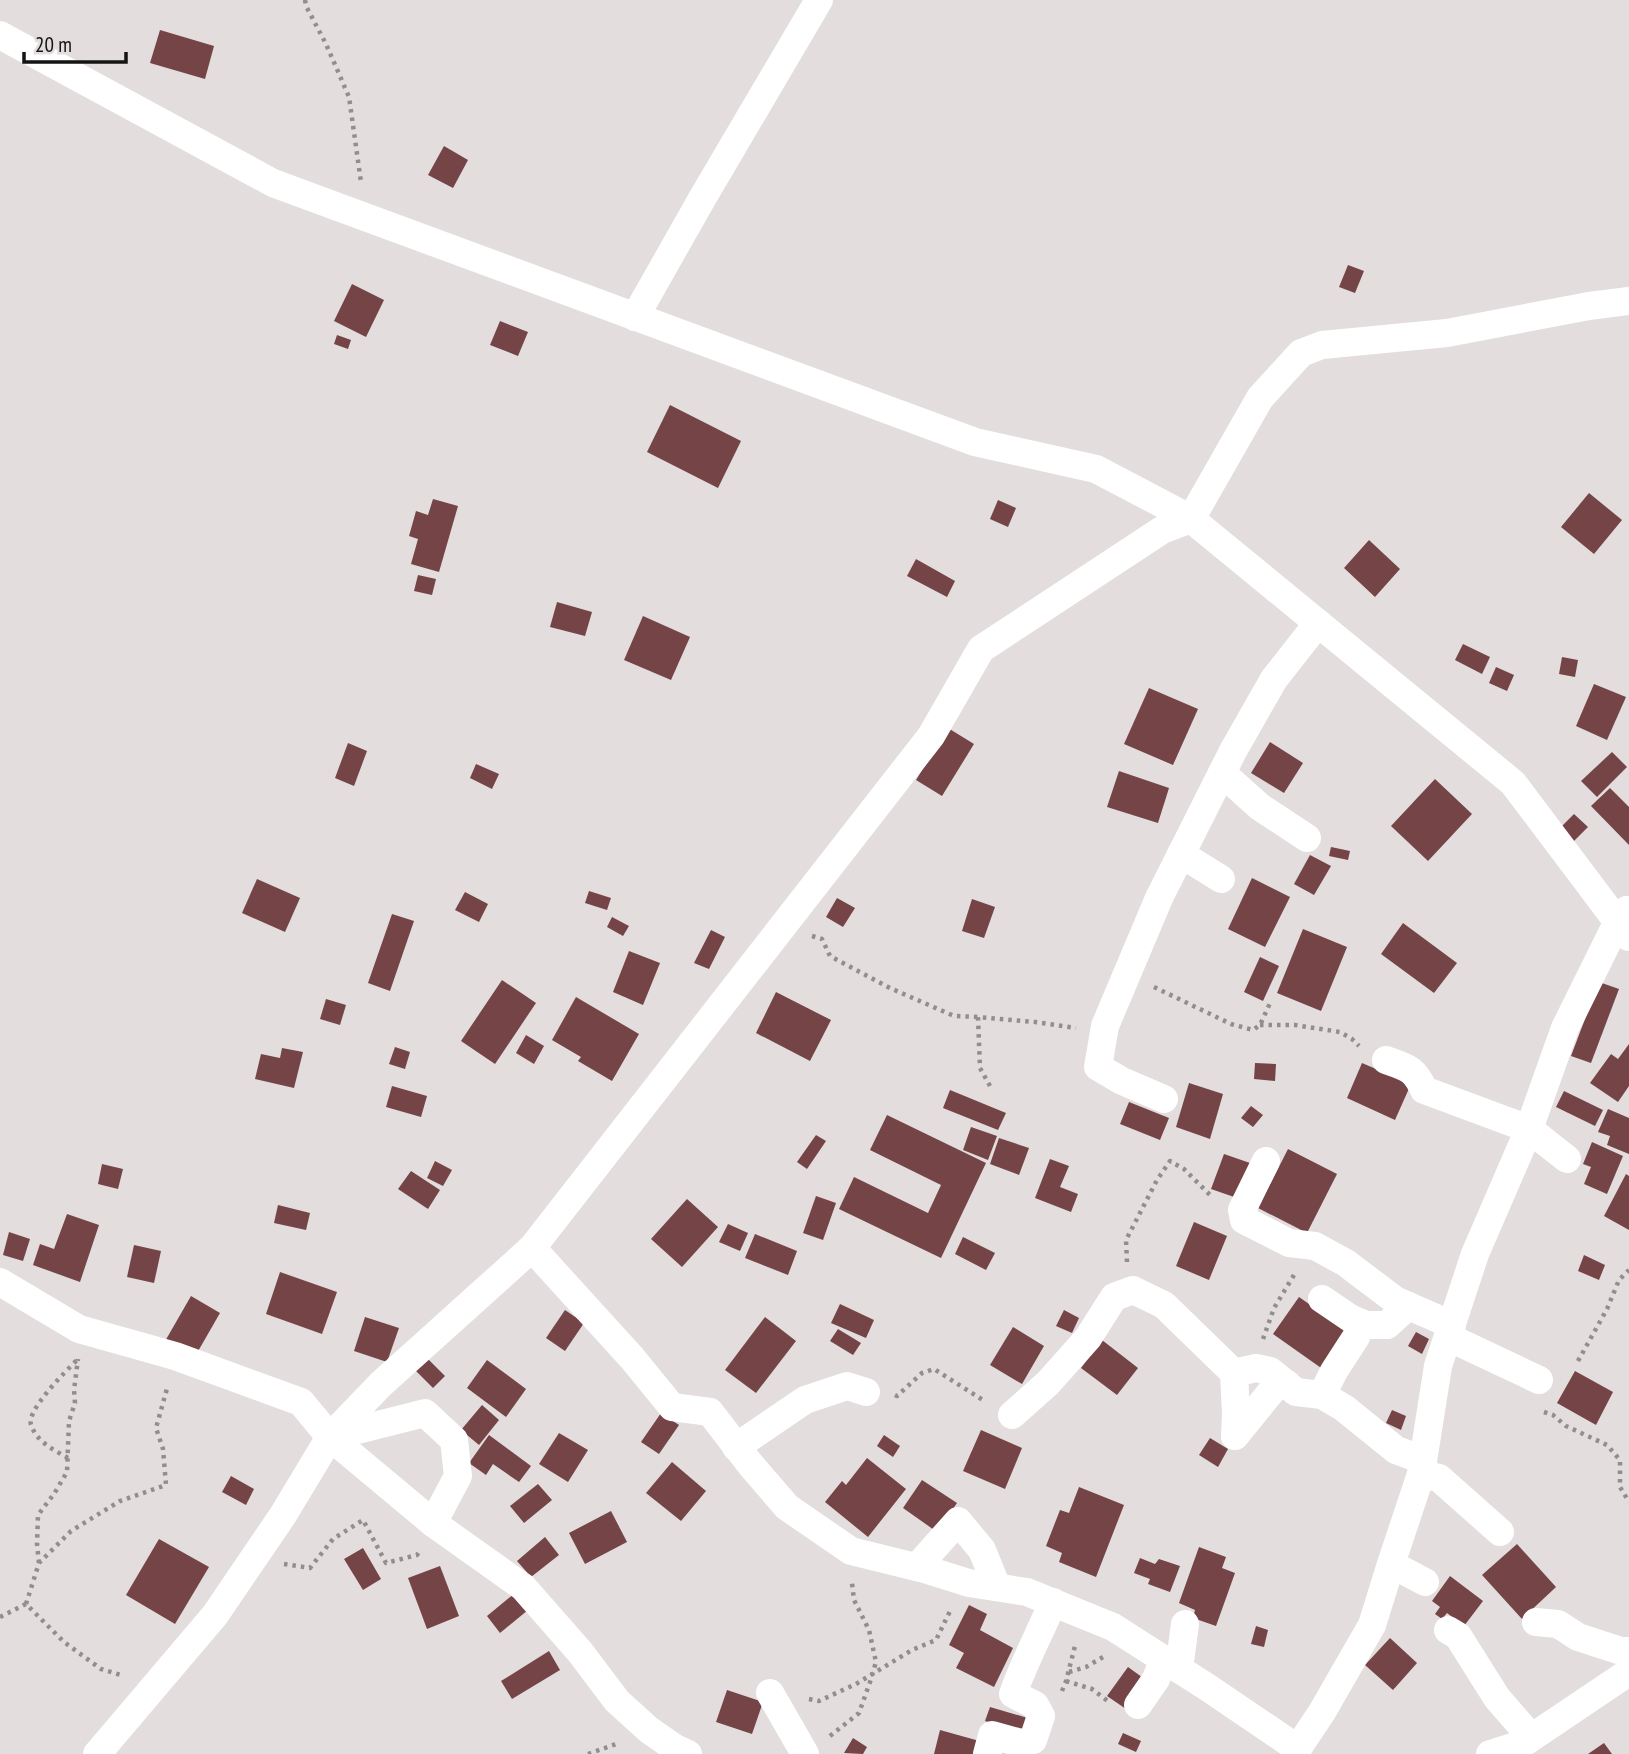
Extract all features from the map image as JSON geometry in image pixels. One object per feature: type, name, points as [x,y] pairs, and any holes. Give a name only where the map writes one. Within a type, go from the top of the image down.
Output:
[{"type":"street","points":[[635,317],[819,0]]},
{"type":"street","points":[[0,35],[273,183],[975,442],[1096,469],[1191,519],[1513,783],[1625,923],[1565,1028],[1529,1129],[1475,1254],[1438,1366],[1422,1467],[1372,1625],[1322,1712],[1295,1751],[1172,1664],[1113,1627],[1027,1592],[969,1583],[851,1551],[787,1507],[710,1412],[672,1407],[632,1358],[532,1248]]},
{"type":"street","points":[[97,1754],[215,1615],[283,1515],[330,1437],[381,1384],[532,1248],[931,736],[981,649],[1162,530],[1191,519],[1260,398],[1301,353],[1322,345],[1447,333],[1629,301]]},
{"type":"street","points":[[1164,1099],[1122,1081],[1098,1067],[1105,1026],[1159,898],[1222,773],[1274,679],[1318,622]]},
{"type":"street","points":[[1222,773],[1260,807],[1307,838]]},
{"type":"street","points":[[1181,854],[1221,879]]},
{"type":"street","points":[[1386,1060],[1417,1074],[1424,1090],[1529,1129],[1567,1159]]},
{"type":"street","points":[[1266,1161],[1242,1210],[1244,1220],[1290,1243],[1315,1246],[1346,1263],[1395,1300],[1539,1380]]},
{"type":"street","points":[[0,1282],[79,1329],[175,1356],[302,1402],[330,1437],[433,1523],[523,1587],[580,1652],[617,1701],[649,1730],[688,1754]]},
{"type":"street","points":[[1012,1415],[1048,1383],[1088,1338],[1114,1297],[1133,1290],[1164,1305],[1234,1373],[1235,1436],[1274,1388],[1278,1377]]},
{"type":"street","points":[[1322,1299],[1350,1318],[1367,1325],[1387,1325],[1408,1306]]},
{"type":"street","points":[[1322,1395],[1356,1337],[1361,1323]]},
{"type":"street","points":[[1234,1373],[1256,1368],[1278,1377],[1296,1392],[1322,1395],[1344,1408],[1396,1450],[1439,1478],[1500,1532]]},
{"type":"street","points":[[736,1447],[805,1400],[847,1385],[866,1392]]},
{"type":"street","points":[[330,1437],[425,1413],[454,1440],[458,1476],[433,1523]]},
{"type":"street","points":[[917,1567],[958,1521],[982,1550],[997,1587]]},
{"type":"street","points":[[1391,1564],[1425,1581]]},
{"type":"street","points":[[987,1754],[992,1735],[1021,1743],[1033,1740],[1041,1716],[1035,1705],[1013,1695],[1023,1665],[1053,1602]]},
{"type":"street","points":[[1536,1622],[1558,1624],[1578,1637],[1621,1651],[1629,1651]]},
{"type":"street","points":[[1138,1705],[1156,1679],[1172,1664],[1185,1624]]},
{"type":"street","points":[[1448,1630],[1458,1636],[1497,1698],[1531,1737]]},
{"type":"street","points":[[1490,1754],[1522,1744],[1629,1672]]},
{"type":"street","points":[[770,1693],[805,1754]]},
{"type":"path","points":[[305,0],[349,97],[358,174],[372,220]]},
{"type":"path","points":[[787,920],[805,934],[822,939],[830,956],[890,988],[954,1016],[1035,1021],[1081,1029],[1105,1026]]},
{"type":"path","points":[[1132,965],[1146,983],[1231,1024],[1253,1030],[1260,1025],[1271,1002]]},
{"type":"path","points":[[978,1017],[980,1068],[990,1086]]},
{"type":"path","points":[[1260,1025],[1295,1025],[1339,1031],[1352,1039],[1363,1051],[1386,1060]]},
{"type":"path","points":[[1133,1290],[1126,1260],[1126,1240],[1157,1180],[1170,1161],[1184,1170],[1227,1211],[1244,1220]]},
{"type":"path","points":[[1278,1377],[1263,1338],[1274,1308],[1296,1273],[1298,1244]]},
{"type":"path","points":[[1578,1361],[1619,1280],[1629,1270]]},
{"type":"path","points":[[68,1458],[43,1443],[31,1425],[31,1417],[51,1386],[100,1335]]},
{"type":"path","points":[[39,1563],[71,1531],[120,1501],[166,1485],[163,1449],[156,1428],[175,1356]]},
{"type":"path","points":[[0,1616],[26,1604],[39,1563],[38,1515],[66,1472],[69,1421],[75,1403],[78,1359]]},
{"type":"path","points":[[866,1392],[897,1396],[922,1373],[934,1368],[982,1400],[1012,1415]]},
{"type":"path","points":[[1576,1431],[1607,1446],[1620,1460],[1620,1487],[1629,1502]]},
{"type":"path","points":[[252,1559],[310,1568],[333,1539],[363,1520],[386,1563],[417,1555],[433,1523]]},
{"type":"path","points":[[829,1737],[859,1713],[876,1662],[869,1630],[854,1600],[851,1551]]},
{"type":"path","points":[[26,1604],[64,1642],[100,1669],[155,1685]]},
{"type":"path","points":[[1041,1716],[1054,1711],[1066,1681],[1082,1614]]},
{"type":"path","points":[[770,1693],[819,1701],[856,1684],[912,1650],[936,1640]]},
{"type":"path","points":[[1066,1681],[1092,1689],[1125,1713],[1133,1711],[1138,1705]]},
{"type":"building","points":[[160,30],[214,46],[205,79],[150,63]]},
{"type":"building","points":[[444,146],[468,160],[453,188],[428,175]]},
{"type":"building","points":[[1348,265],[1364,271],[1355,293],[1339,287]]},
{"type":"building","points":[[352,284],[384,300],[366,337],[334,321]]},
{"type":"building","points":[[500,321],[528,332],[518,356],[490,345]]},
{"type":"building","points":[[337,335],[351,340],[348,349],[334,344]]},
{"type":"building","points":[[670,405],[741,441],[718,488],[647,452]]},
{"type":"building","points":[[1589,493],[1622,520],[1594,554],[1561,527]]},
{"type":"building","points":[[433,499],[458,506],[439,572],[411,564],[418,539],[409,536],[416,511],[428,515]]},
{"type":"building","points":[[998,500],[1016,508],[1008,527],[990,519]]},
{"type":"building","points":[[1369,540],[1400,569],[1375,597],[1344,568]]},
{"type":"building","points":[[916,559],[955,581],[947,597],[907,576]]},
{"type":"building","points":[[418,575],[436,579],[432,595],[414,591]]},
{"type":"building","points":[[557,602],[592,612],[585,636],[550,627]]},
{"type":"building","points":[[643,616],[690,637],[671,680],[624,660]]},
{"type":"building","points":[[1463,644],[1490,657],[1482,674],[1455,660]]},
{"type":"building","points":[[1562,657],[1578,660],[1575,677],[1559,674]]},
{"type":"building","points":[[1496,667],[1514,675],[1507,691],[1489,683]]},
{"type":"building","points":[[1594,684],[1626,697],[1607,740],[1576,726]]},
{"type":"building","points":[[1149,688],[1198,709],[1173,765],[1124,744]]},
{"type":"building","points":[[948,728],[974,744],[942,796],[916,780]]},
{"type":"building","points":[[1270,742],[1303,763],[1284,793],[1251,773]]},
{"type":"building","points":[[348,743],[367,751],[354,786],[335,778]]},
{"type":"building","points":[[1612,752],[1627,767],[1597,797],[1581,781]]},
{"type":"building","points":[[476,764],[499,774],[492,789],[470,778]]},
{"type":"building","points":[[1119,771],[1169,788],[1158,823],[1107,807]]},
{"type":"building","points":[[1435,779],[1472,814],[1428,861],[1391,826]]},
{"type":"building","points":[[1610,788],[1629,807],[1629,845],[1591,806]]},
{"type":"building","points":[[1574,814],[1588,827],[1572,843],[1558,830]]},
{"type":"building","points":[[1331,847],[1350,851],[1348,860],[1329,856]]},
{"type":"building","points":[[1310,855],[1331,866],[1314,895],[1294,884]]},
{"type":"building","points":[[1252,878],[1290,897],[1265,947],[1228,929]]},
{"type":"building","points":[[257,879],[300,898],[285,932],[242,913]]},
{"type":"building","points":[[589,891],[611,898],[607,910],[585,903]]},
{"type":"building","points":[[465,892],[488,904],[479,922],[455,910]]},
{"type":"building","points":[[837,898],[855,908],[843,927],[826,917]]},
{"type":"building","points":[[972,899],[995,907],[984,938],[962,931]]},
{"type":"building","points":[[392,914],[414,921],[390,991],[368,983]]},
{"type":"building","points":[[612,917],[629,926],[623,936],[607,927]]},
{"type":"building","points":[[1403,923],[1457,963],[1434,993],[1381,954]]},
{"type":"building","points":[[1303,929],[1347,947],[1321,1011],[1277,993]]},
{"type":"building","points":[[711,930],[725,937],[709,969],[694,963]]},
{"type":"building","points":[[629,951],[660,963],[643,1005],[613,992]]},
{"type":"building","points":[[1260,957],[1279,966],[1263,1001],[1244,992]]},
{"type":"building","points":[[502,980],[536,1003],[495,1064],[461,1041]]},
{"type":"building","points":[[1599,982],[1619,989],[1591,1063],[1571,1056]]},
{"type":"building","points":[[776,992],[831,1020],[810,1061],[756,1033]]},
{"type":"building","points":[[576,997],[639,1034],[612,1081],[578,1061],[581,1057],[552,1040]]},
{"type":"building","points":[[326,999],[346,1005],[340,1025],[320,1019]]},
{"type":"building","points":[[526,1035],[544,1046],[534,1064],[516,1053]]},
{"type":"building","points":[[1629,1044],[1629,1086],[1618,1102],[1590,1083],[1611,1054],[1618,1059]]},
{"type":"building","points":[[395,1047],[410,1052],[405,1069],[389,1064]]},
{"type":"building","points":[[282,1048],[303,1052],[294,1088],[255,1079],[261,1054],[280,1058]]},
{"type":"building","points":[[1255,1063],[1276,1064],[1275,1081],[1254,1079]]},
{"type":"building","points":[[1362,1063],[1411,1084],[1395,1120],[1347,1098]]},
{"type":"building","points":[[1189,1083],[1223,1094],[1210,1139],[1176,1127]]},
{"type":"building","points":[[392,1086],[427,1096],[421,1117],[386,1107]]},
{"type":"building","points":[[950,1090],[1006,1113],[998,1130],[943,1108]]},
{"type":"building","points":[[1564,1091],[1603,1110],[1595,1126],[1556,1107]]},
{"type":"building","points":[[1129,1102],[1169,1118],[1160,1140],[1120,1124]]},
{"type":"building","points":[[1251,1106],[1263,1115],[1253,1127],[1241,1118]]},
{"type":"building","points":[[1608,1109],[1629,1118],[1629,1154],[1607,1145],[1610,1136],[1598,1132]]},
{"type":"building","points":[[887,1115],[986,1163],[941,1258],[839,1209],[854,1177],[928,1213],[941,1185],[870,1150]]},
{"type":"building","points":[[971,1127],[997,1136],[988,1160],[963,1150]]},
{"type":"building","points":[[816,1135],[826,1141],[807,1169],[797,1162]]},
{"type":"building","points":[[999,1138],[1029,1148],[1019,1175],[990,1164]]},
{"type":"building","points":[[1592,1142],[1623,1156],[1607,1194],[1584,1184],[1591,1167],[1583,1164]]},
{"type":"building","points":[[1288,1149],[1337,1174],[1307,1233],[1258,1208]]},
{"type":"building","points":[[1224,1154],[1250,1163],[1237,1198],[1211,1189]]},
{"type":"building","points":[[1050,1159],[1069,1166],[1060,1187],[1078,1194],[1071,1212],[1035,1198]]},
{"type":"building","points":[[435,1161],[452,1170],[443,1186],[427,1178]]},
{"type":"building","points":[[102,1164],[123,1169],[118,1189],[98,1184]]},
{"type":"building","points":[[411,1171],[440,1190],[428,1209],[398,1189]]},
{"type":"building","points":[[1626,1174],[1629,1176],[1629,1230],[1604,1216]]},
{"type":"building","points":[[816,1196],[836,1203],[823,1240],[803,1233]]},
{"type":"building","points":[[687,1199],[718,1227],[682,1267],[651,1239]]},
{"type":"building","points":[[278,1205],[310,1213],[306,1230],[274,1223]]},
{"type":"building","points":[[67,1214],[99,1225],[80,1282],[33,1265],[40,1244],[54,1249]]},
{"type":"building","points":[[1194,1222],[1227,1236],[1209,1280],[1176,1266]]},
{"type":"building","points":[[728,1224],[748,1233],[740,1251],[719,1242]]},
{"type":"building","points":[[9,1232],[30,1239],[23,1261],[3,1255]]},
{"type":"building","points":[[755,1234],[797,1251],[788,1275],[745,1258]]},
{"type":"building","points":[[963,1237],[995,1253],[986,1270],[955,1254]]},
{"type":"building","points":[[134,1245],[161,1251],[154,1283],[127,1277]]},
{"type":"building","points":[[1584,1255],[1605,1265],[1599,1280],[1578,1271]]},
{"type":"building","points":[[280,1272],[337,1292],[322,1334],[266,1314]]},
{"type":"building","points":[[191,1296],[220,1313],[193,1360],[164,1343]]},
{"type":"building","points":[[1299,1297],[1349,1332],[1324,1370],[1273,1334]]},
{"type":"building","points":[[840,1304],[874,1320],[866,1338],[831,1323]]},
{"type":"building","points":[[565,1310],[584,1323],[565,1351],[546,1338]]},
{"type":"building","points":[[1064,1310],[1079,1318],[1072,1333],[1056,1326]]},
{"type":"building","points":[[365,1317],[399,1328],[387,1362],[354,1351]]},
{"type":"building","points":[[765,1317],[796,1341],[756,1393],[725,1370]]},
{"type":"building","points":[[1013,1327],[1044,1346],[1022,1384],[990,1365]]},
{"type":"building","points":[[838,1329],[861,1343],[853,1355],[830,1341]]},
{"type":"building","points":[[1416,1332],[1429,1339],[1422,1354],[1408,1346]]},
{"type":"building","points":[[1102,1340],[1138,1368],[1117,1395],[1081,1368]]},
{"type":"building","points":[[427,1358],[445,1376],[433,1388],[415,1370]]},
{"type":"building","points":[[487,1360],[526,1389],[506,1417],[467,1388]]},
{"type":"building","points":[[1575,1371],[1613,1392],[1596,1425],[1557,1403]]},
{"type":"building","points":[[482,1405],[499,1420],[479,1445],[461,1430]]},
{"type":"building","points":[[1392,1410],[1406,1416],[1401,1430],[1386,1423]]},
{"type":"building","points":[[661,1413],[679,1425],[659,1454],[641,1442]]},
{"type":"building","points":[[981,1430],[1022,1448],[1005,1489],[963,1471]]},
{"type":"building","points":[[559,1433],[588,1450],[568,1482],[539,1464]]},
{"type":"building","points":[[489,1435],[531,1466],[519,1482],[493,1464],[486,1475],[469,1463]]},
{"type":"building","points":[[884,1435],[900,1446],[893,1457],[877,1446]]},
{"type":"building","points":[[1210,1438],[1228,1449],[1218,1467],[1199,1455]]},
{"type":"building","points":[[867,1458],[906,1489],[868,1537],[825,1502],[842,1481],[846,1485]]},
{"type":"building","points":[[672,1462],[706,1491],[681,1521],[646,1493]]},
{"type":"building","points":[[231,1476],[254,1489],[246,1505],[222,1492]]},
{"type":"building","points":[[922,1480],[957,1503],[937,1532],[903,1508]]},
{"type":"building","points":[[538,1484],[552,1500],[524,1523],[510,1506]]},
{"type":"building","points":[[1079,1487],[1124,1505],[1096,1577],[1059,1562],[1062,1553],[1046,1546],[1060,1510],[1069,1513]]},
{"type":"building","points":[[611,1511],[627,1542],[585,1564],[569,1533]]},
{"type":"building","points":[[545,1537],[559,1555],[531,1577],[517,1561]]},
{"type":"building","points":[[159,1539],[209,1567],[175,1624],[126,1595]]},
{"type":"building","points":[[1517,1544],[1556,1587],[1522,1619],[1482,1575]]},
{"type":"building","points":[[1199,1547],[1226,1557],[1222,1568],[1235,1573],[1216,1626],[1193,1618],[1195,1610],[1179,1603]]},
{"type":"building","points":[[363,1548],[381,1579],[363,1590],[344,1559]]},
{"type":"building","points":[[1140,1558],[1155,1564],[1159,1559],[1180,1566],[1170,1592],[1148,1584],[1150,1579],[1134,1573]]},
{"type":"building","points":[[440,1566],[459,1616],[427,1629],[408,1578]]},
{"type":"building","points":[[1450,1576],[1483,1601],[1464,1626],[1447,1613],[1442,1619],[1435,1614],[1440,1607],[1432,1601]]},
{"type":"building","points":[[515,1593],[528,1610],[500,1633],[487,1616]]},
{"type":"building","points":[[969,1605],[987,1614],[980,1630],[1013,1648],[994,1687],[956,1668],[964,1653],[949,1645]]},
{"type":"building","points":[[1256,1626],[1268,1630],[1264,1647],[1251,1644]]},
{"type":"building","points":[[1390,1638],[1417,1663],[1393,1690],[1365,1665]]},
{"type":"building","points":[[549,1651],[560,1670],[512,1699],[501,1681]]},
{"type":"building","points":[[1128,1667],[1146,1680],[1126,1709],[1107,1696]]},
{"type":"building","points":[[727,1690],[763,1702],[752,1734],[716,1722]]},
{"type":"building","points":[[990,1707],[1031,1719],[1026,1734],[985,1721]]},
{"type":"building","points":[[940,1730],[983,1742],[980,1754],[934,1754]]},
{"type":"building","points":[[1123,1733],[1141,1741],[1136,1752],[1118,1744]]},
{"type":"building","points":[[853,1738],[867,1747],[863,1754],[844,1753]]},
{"type":"building","points":[[1604,1743],[1612,1754],[1588,1754]]}]
